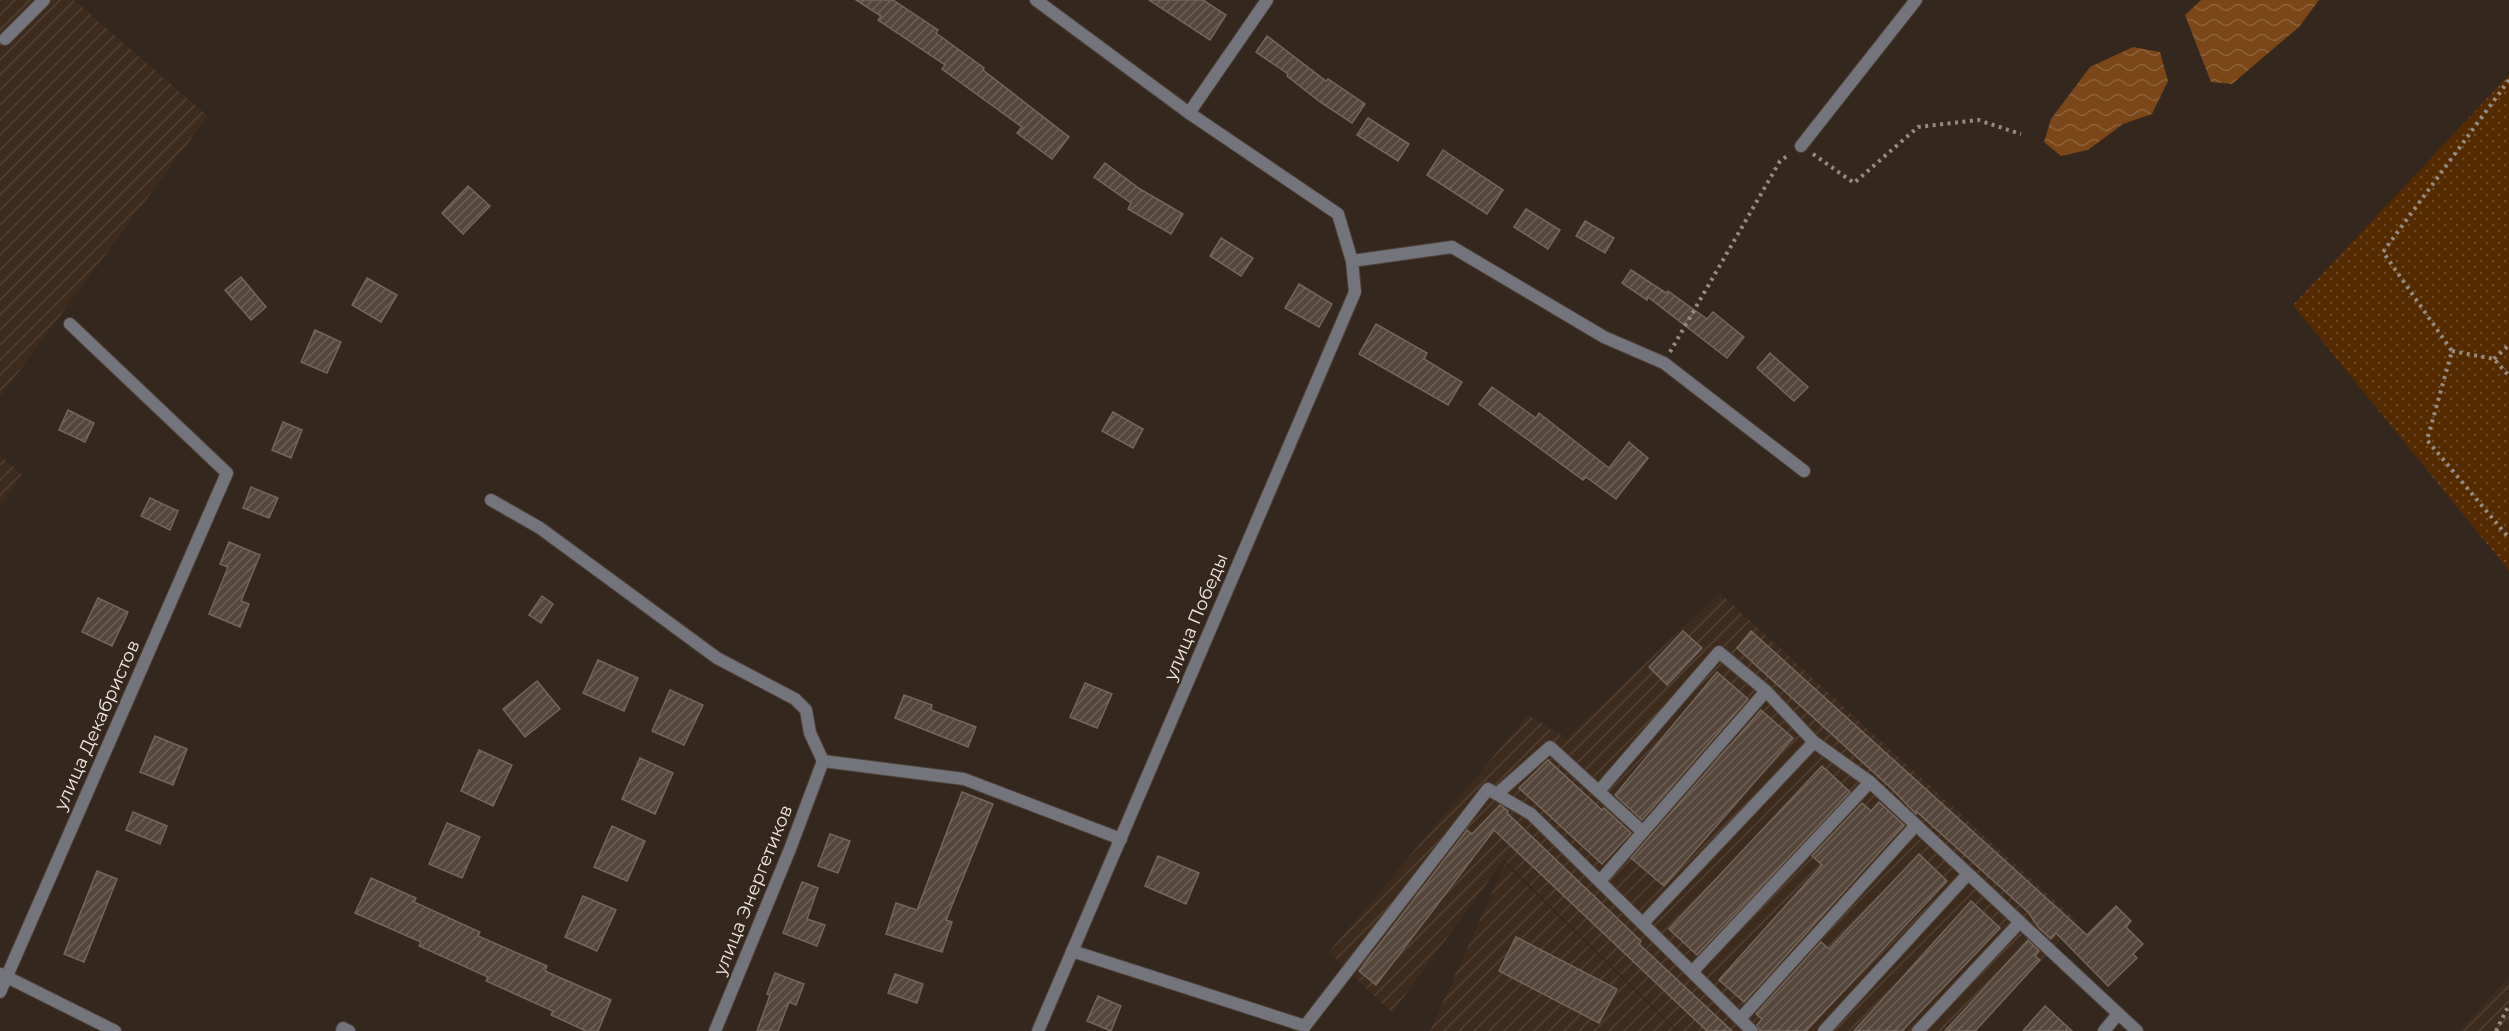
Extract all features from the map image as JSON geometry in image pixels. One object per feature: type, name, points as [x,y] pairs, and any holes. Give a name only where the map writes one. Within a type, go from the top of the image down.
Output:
[{"type":"street","points":[[5,39],[44,0]]},
{"type":"street","points":[[1036,0],[1189,113],[1267,0]]},
{"type":"street","points":[[1801,146],[1916,0]]},
{"type":"street","name":"улица Победы","points":[[1038,1031],[1355,292],[1352,261],[1338,214],[1189,113]]},
{"type":"street","points":[[1352,261],[1452,247],[1604,337],[1664,363],[1804,471]]},
{"type":"street","name":"улица Декабристов","points":[[0,992],[3,976],[227,473],[70,324]]},
{"type":"street","points":[[491,500],[540,528],[717,658],[795,699],[806,710],[810,733],[823,761],[964,779],[1121,839]]},
{"type":"street","points":[[1599,791],[1719,652],[1766,691],[1814,742],[1870,782],[2137,1031]]},
{"type":"street","points":[[1600,881],[1766,691]]},
{"type":"street","points":[[1643,922],[1814,742]]},
{"type":"street","points":[[1497,794],[1550,747],[1643,832]]},
{"type":"street","name":"улица Энергетиков","points":[[715,1031],[790,849],[823,761]]},
{"type":"street","points":[[1693,971],[1870,782]]},
{"type":"street","points":[[1072,951],[1305,1026],[1488,789],[1531,814],[1752,1031]]},
{"type":"street","points":[[1740,1019],[1916,825]]},
{"type":"street","points":[[1824,1031],[1968,874]]},
{"type":"street","points":[[1918,1031],[2020,922]]},
{"type":"street","points":[[3,976],[115,1031]]},
{"type":"street","points":[[2103,1031],[2118,1014]]},
{"type":"street","points":[[342,1031],[343,1028],[349,1031]]},
{"type":"path","points":[[2509,80],[2383,252],[2452,351],[2494,359],[2509,376]]},
{"type":"path","points":[[1664,363],[1780,161],[1801,146],[1854,183],[1918,127],[1978,120],[2021,134]]},
{"type":"path","points":[[2494,359],[2509,345]]},
{"type":"path","points":[[2452,351],[2427,440],[2509,538]]},
{"type":"path","points":[[2496,1031],[2509,1005]]},
{"type":"shaded area","points":[[0,0],[74,0],[208,116],[0,397]]},
{"type":"shaded area","points":[[2509,75],[2509,571],[2293,305]]},
{"type":"shaded area","points":[[0,455],[22,475],[0,507]]},
{"type":"shaded area","points":[[1720,593],[2077,921],[1977,1031],[1678,1031],[1504,860],[1392,1013],[1329,952],[1528,715],[1566,738]]},
{"type":"shaded area","points":[[1505,864],[1676,1031],[1430,1031]]},
{"type":"shaded area","points":[[2509,977],[2509,1031],[2459,1031]]},
{"type":"water","points":[[2201,0],[2319,0],[2299,27],[2232,84],[2211,82],[2185,15]]},
{"type":"water","points":[[2133,47],[2160,52],[2168,81],[2152,114],[2123,124],[2088,150],[2061,156],[2044,142],[2051,119],[2090,67]]},
{"type":"building","points":[[856,0],[893,0],[938,30],[936,33],[984,68],[983,70],[1069,137],[1052,159],[1017,133],[1022,127],[942,69],[945,65],[878,20],[881,16]]},
{"type":"building","points":[[1149,0],[1203,0],[1226,15],[1210,40]]},
{"type":"building","points":[[1267,36],[1326,81],[1328,79],[1365,104],[1352,123],[1320,102],[1287,76],[1288,74],[1256,52]]},
{"type":"building","points":[[1368,118],[1409,144],[1398,161],[1357,135]]},
{"type":"building","points":[[1443,150],[1503,190],[1487,214],[1427,175]]},
{"type":"building","points":[[1105,163],[1140,189],[1183,214],[1171,234],[1128,209],[1131,203],[1094,177]]},
{"type":"building","points":[[468,186],[490,206],[463,234],[442,213]]},
{"type":"building","points":[[1526,209],[1560,230],[1548,249],[1514,227]]},
{"type":"building","points":[[1585,221],[1614,238],[1605,253],[1576,236]]},
{"type":"building","points":[[1221,238],[1253,258],[1241,276],[1210,256]]},
{"type":"building","points":[[1631,270],[1666,293],[1668,291],[1707,319],[1713,312],[1744,337],[1727,358],[1648,297],[1647,300],[1622,283]]},
{"type":"building","points":[[241,277],[266,307],[251,320],[225,290]]},
{"type":"building","points":[[367,278],[397,295],[381,322],[352,305]]},
{"type":"building","points":[[1299,284],[1332,304],[1319,327],[1285,308]]},
{"type":"building","points":[[1376,324],[1427,353],[1424,359],[1462,382],[1448,405],[1359,354]]},
{"type":"building","points":[[315,330],[341,342],[327,373],[301,362]]},
{"type":"building","points":[[1770,353],[1808,387],[1794,401],[1757,368]]},
{"type":"building","points":[[1492,387],[1536,418],[1539,413],[1609,468],[1629,442],[1648,458],[1616,499],[1586,477],[1583,480],[1479,404]]},
{"type":"building","points":[[68,410],[94,423],[85,442],[59,430]]},
{"type":"building","points":[[1113,412],[1143,429],[1133,448],[1102,431]]},
{"type":"building","points":[[283,422],[302,430],[291,458],[272,450]]},
{"type":"building","points":[[251,487],[278,498],[269,518],[243,508]]},
{"type":"building","points":[[150,498],[178,511],[170,530],[141,516]]},
{"type":"building","points":[[229,542],[260,555],[241,601],[249,604],[240,627],[209,614],[228,567],[220,564]]},
{"type":"building","points":[[542,596],[553,604],[541,623],[529,615]]},
{"type":"building","points":[[98,598],[128,612],[112,646],[82,632]]},
{"type":"building","points":[[1683,631],[1702,648],[1667,685],[1649,667]]},
{"type":"building","points":[[1751,631],[2087,935],[2116,906],[2131,921],[2126,927],[2143,944],[2133,954],[2137,958],[2108,986],[2056,933],[2051,939],[2039,928],[2028,912],[1917,812],[1916,814],[1892,789],[1737,648]]},
{"type":"building","points":[[598,660],[638,678],[624,711],[583,693]]},
{"type":"building","points":[[1717,672],[1748,699],[1642,820],[1615,795]]},
{"type":"building","points":[[537,681],[560,709],[525,737],[503,709]]},
{"type":"building","points":[[1085,683],[1112,694],[1097,728],[1070,717]]},
{"type":"building","points":[[670,690],[703,705],[684,745],[652,731]]},
{"type":"building","points":[[904,695],[932,705],[931,710],[976,727],[968,747],[895,718]]},
{"type":"building","points":[[1761,710],[1793,738],[1664,886],[1631,858]]},
{"type":"building","points":[[155,736],[187,749],[173,785],[140,772]]},
{"type":"building","points":[[479,750],[512,765],[493,806],[461,791]]},
{"type":"building","points":[[640,758],[673,773],[655,814],[622,799]]},
{"type":"building","points":[[1548,760],[1602,810],[1604,808],[1631,833],[1602,864],[1519,788]]},
{"type":"building","points":[[1822,766],[1850,792],[1697,955],[1669,929]]},
{"type":"building","points":[[962,792],[993,804],[946,920],[952,922],[942,952],[886,934],[896,903],[917,910]]},
{"type":"building","points":[[1879,802],[1904,825],[1744,1002],[1719,980],[1822,865],[1812,856],[1862,803],[1871,811]]},
{"type":"building","points":[[1500,805],[1641,941],[1639,944],[1732,1031],[1707,1031],[1494,830],[1376,985],[1359,971],[1467,830],[1472,834]]},
{"type":"building","points":[[133,812],[167,826],[160,844],[126,830]]},
{"type":"building","points":[[447,823],[480,837],[462,878],[429,864]]},
{"type":"building","points":[[612,826],[645,841],[627,881],[594,867]]},
{"type":"building","points":[[830,834],[850,841],[838,873],[818,866]]},
{"type":"building","points":[[1919,854],[1947,881],[1806,1031],[1760,1031],[1757,1025],[1762,1019],[1756,1014],[1821,942],[1829,949]]},
{"type":"building","points":[[1158,856],[1199,873],[1186,904],[1145,886]]},
{"type":"building","points":[[97,871],[117,879],[84,962],[64,954]]},
{"type":"building","points":[[371,878],[416,898],[414,902],[480,932],[478,936],[547,966],[545,971],[611,1000],[598,1031],[586,1031],[551,1015],[553,1011],[486,981],[488,977],[419,946],[421,942],[355,913]]},
{"type":"building","points":[[802,882],[818,888],[807,919],[825,925],[817,946],[783,933]]},
{"type":"building","points":[[583,896],[616,910],[597,951],[565,937]]},
{"type":"building","points":[[1971,901],[2000,928],[1902,1031],[1854,1031]]},
{"type":"building","points":[[1516,937],[1617,989],[1599,1023],[1499,971]]},
{"type":"building","points":[[2028,940],[2039,951],[2035,956],[2040,960],[1975,1031],[1945,1031]]},
{"type":"building","points":[[775,973],[804,984],[796,1005],[789,1002],[778,1031],[757,1031],[770,995],[767,994]]},
{"type":"building","points":[[895,974],[923,984],[917,1003],[888,993]]},
{"type":"building","points":[[1098,996],[1121,1006],[1111,1031],[1087,1021]]},
{"type":"building","points":[[2045,1006],[2072,1031],[2023,1031]]}]
